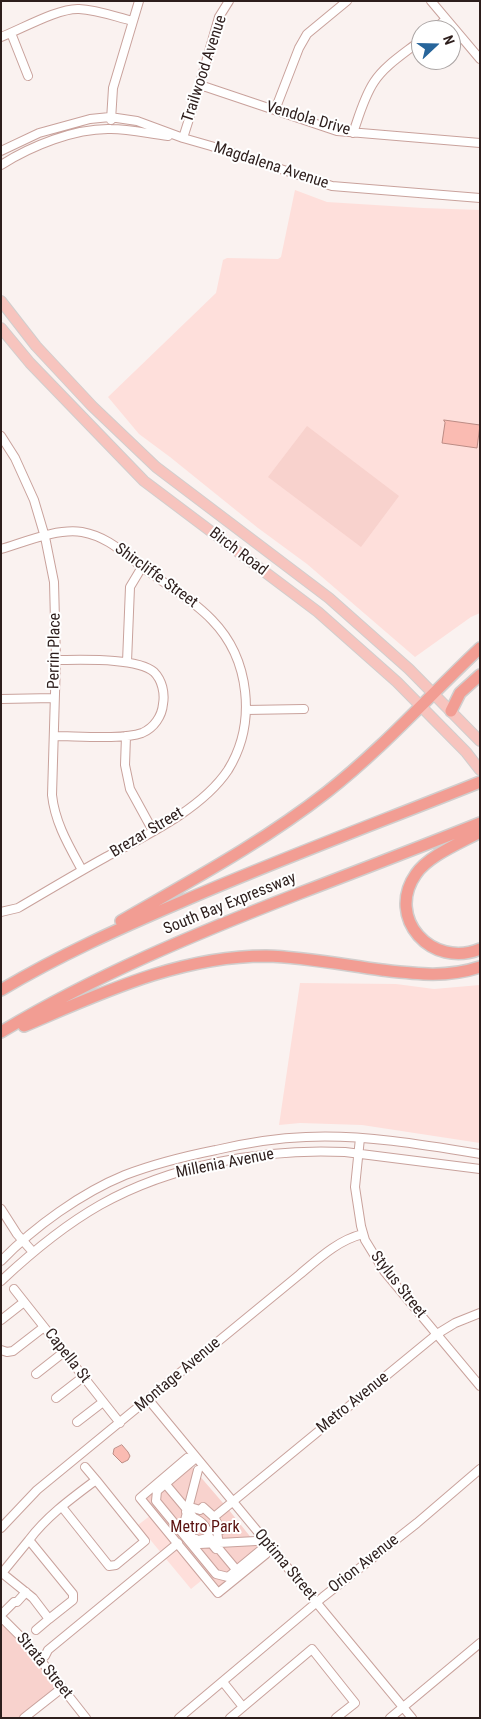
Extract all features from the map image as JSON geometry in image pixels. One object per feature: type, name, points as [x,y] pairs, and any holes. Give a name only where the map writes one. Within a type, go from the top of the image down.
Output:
[{"type":"highway","points":[[67,953],[234,856],[291,819],[365,760],[480,648]]},
{"type":"highway","points":[[451,711],[460,693],[480,675]]},
{"type":"highway","points":[[454,790],[456,784],[480,772]]},
{"type":"highway","points":[[454,790],[480,782]]},
{"type":"highway","name":"South Bay Expressway","points":[[1,990],[67,953],[245,875],[441,798],[454,790]]},
{"type":"highway","points":[[479,827],[423,865],[412,880],[406,903],[409,920],[414,930],[431,947],[454,954],[480,949]]},
{"type":"highway","name":"South Bay Expressway","points":[[1,1034],[82,986],[191,936],[479,827]]},
{"type":"highway","points":[[1,1034],[114,988],[172,968],[220,959],[252,956],[284,957],[425,975],[455,973],[480,967]]},
{"type":"main road","name":"Birch Road","points":[[1,301],[36,346],[92,406],[156,467],[329,598],[409,670],[480,741]]},
{"type":"main road","name":"Birch Road","points":[[1,328],[30,363],[144,481],[318,612],[397,682],[466,752],[480,772]]},
{"type":"street","points":[[111,129],[110,117],[113,88],[139,1]]},
{"type":"street","name":"Trailwood Avenue","points":[[183,138],[219,17],[229,1]]},
{"type":"street","points":[[275,110],[299,48],[307,34],[347,1]]},
{"type":"street","points":[[431,1],[480,60]]},
{"type":"street","points":[[1,37],[60,13],[77,9],[133,21]]},
{"type":"street","points":[[11,33],[28,76]]},
{"type":"street","points":[[353,133],[366,97],[374,82],[386,68],[411,48]]},
{"type":"street","name":"Vendola Drive","points":[[200,86],[337,131],[480,143]]},
{"type":"street","name":"Magdalena Avenue","points":[[1,151],[39,133],[90,119],[110,117],[137,121],[183,138],[332,186],[480,198]]},
{"type":"street","name":"Magdalena Avenue","points":[[1,165],[44,143],[93,130],[111,129],[183,138]]},
{"type":"street","name":"Perrin Place","points":[[1,436],[15,458],[33,498],[45,537],[54,582],[56,660],[53,808],[60,828],[82,870]]},
{"type":"street","name":"Shircliffe Street","points":[[1,549],[64,532],[94,535],[119,548],[202,610],[221,630],[236,654],[243,675],[246,690],[246,710]]},
{"type":"street","points":[[127,662],[130,587],[142,567]]},
{"type":"street","points":[[54,736],[126,736],[141,733],[150,729],[163,710],[164,696],[162,685],[153,672],[144,667],[127,662],[56,660]]},
{"type":"street","points":[[1,699],[54,698]]},
{"type":"street","points":[[246,710],[304,709]]},
{"type":"street","name":"Brezar Street","points":[[1,912],[18,908],[153,831],[206,796],[228,769],[239,745],[246,710]]},
{"type":"street","points":[[126,736],[126,765],[130,789],[153,831]]},
{"type":"street","name":"Millenia Avenue","points":[[1,1261],[22,1240],[69,1205],[124,1176],[167,1162],[246,1143],[306,1137],[360,1138],[480,1154]]},
{"type":"street","name":"Stylus Street","points":[[360,1138],[355,1187],[363,1234],[369,1248],[384,1271],[480,1386]]},
{"type":"street","name":"Millenia Avenue","points":[[1,1281],[32,1251],[101,1205],[136,1187],[171,1175],[229,1160],[292,1152],[325,1151],[480,1169]]},
{"type":"street","points":[[167,1162],[171,1175]]},
{"type":"street","points":[[1,1209],[22,1240],[32,1251]]},
{"type":"street","name":"Montage Avenue","points":[[1,1528],[37,1490],[327,1252],[354,1236],[363,1234]]},
{"type":"street","name":"Capella St","points":[[14,1289],[120,1423]]},
{"type":"street","points":[[1,1320],[24,1302]]},
{"type":"street","name":"Metro Avenue","points":[[214,1516],[437,1334],[455,1323],[480,1313]]},
{"type":"street","points":[[1,1350],[13,1351],[44,1327]]},
{"type":"street","points":[[36,1374],[64,1352]]},
{"type":"street","points":[[56,1398],[83,1377]]},
{"type":"street","name":"Optima Street","points":[[148,1399],[412,1718]]},
{"type":"street","points":[[77,1422],[103,1402]]},
{"type":"street","points":[[187,1458],[157,1491],[156,1501],[200,1544],[256,1541]]},
{"type":"street","points":[[196,1458],[140,1498],[218,1592],[268,1544]]},
{"type":"street","points":[[62,1507],[110,1566],[116,1564],[145,1541],[85,1466]]},
{"type":"street","name":"Orion Avenue","points":[[180,1718],[317,1602],[480,1469]]},
{"type":"street","points":[[198,1470],[184,1524],[217,1576],[228,1577],[238,1573],[266,1554]]},
{"type":"street","points":[[49,1619],[26,1592],[1,1573],[44,1522],[96,1480]]},
{"type":"street","points":[[164,1482],[194,1518],[200,1521],[208,1530],[209,1537],[238,1573]]},
{"type":"street","points":[[187,1510],[200,1510],[203,1507],[214,1516],[221,1530],[218,1531],[216,1544]]},
{"type":"street","points":[[45,1656],[48,1650],[191,1535]]},
{"type":"street","points":[[29,1540],[73,1594],[73,1600],[36,1630]]},
{"type":"street","points":[[2,1617],[17,1605],[17,1602],[26,1592]]},
{"type":"street","name":"Strata Street","points":[[2,1617],[27,1644],[86,1718]]},
{"type":"street","points":[[390,1718],[480,1644]]},
{"type":"street","points":[[230,1718],[312,1650],[355,1703],[336,1718]]},
{"type":"street","points":[[223,1682],[243,1707]]},
{"type":"street","points":[[24,1718],[62,1688]]},
{"type":"street","points":[[35,1710],[41,1718]]},
{"type":"shaded area","points":[[295,190],[327,202],[480,210],[480,613],[471,617],[415,657],[307,564],[258,528],[139,434],[108,397],[216,293],[223,260],[227,258],[278,259],[281,257]]},
{"type":"shaded area","points":[[444,420],[480,425],[477,448],[442,443]]},
{"type":"shaded area","points":[[300,983],[396,984],[434,989],[480,985],[480,1143],[362,1125],[300,1123],[279,1125]]},
{"type":"shaded area","points":[[122,1445],[130,1456],[128,1460],[122,1463],[113,1454],[114,1449]]},
{"type":"shaded area","points":[[155,1512],[207,1576],[191,1589],[138,1525]]},
{"type":"green space","points":[[307,426],[399,496],[361,547],[268,477]]},
{"type":"green space","name":"Metro Park","points":[[186,1460],[264,1554],[221,1588],[217,1588],[144,1499]]},
{"type":"green space","points":[[1,1615],[62,1688],[24,1718],[1,1718]]}]
